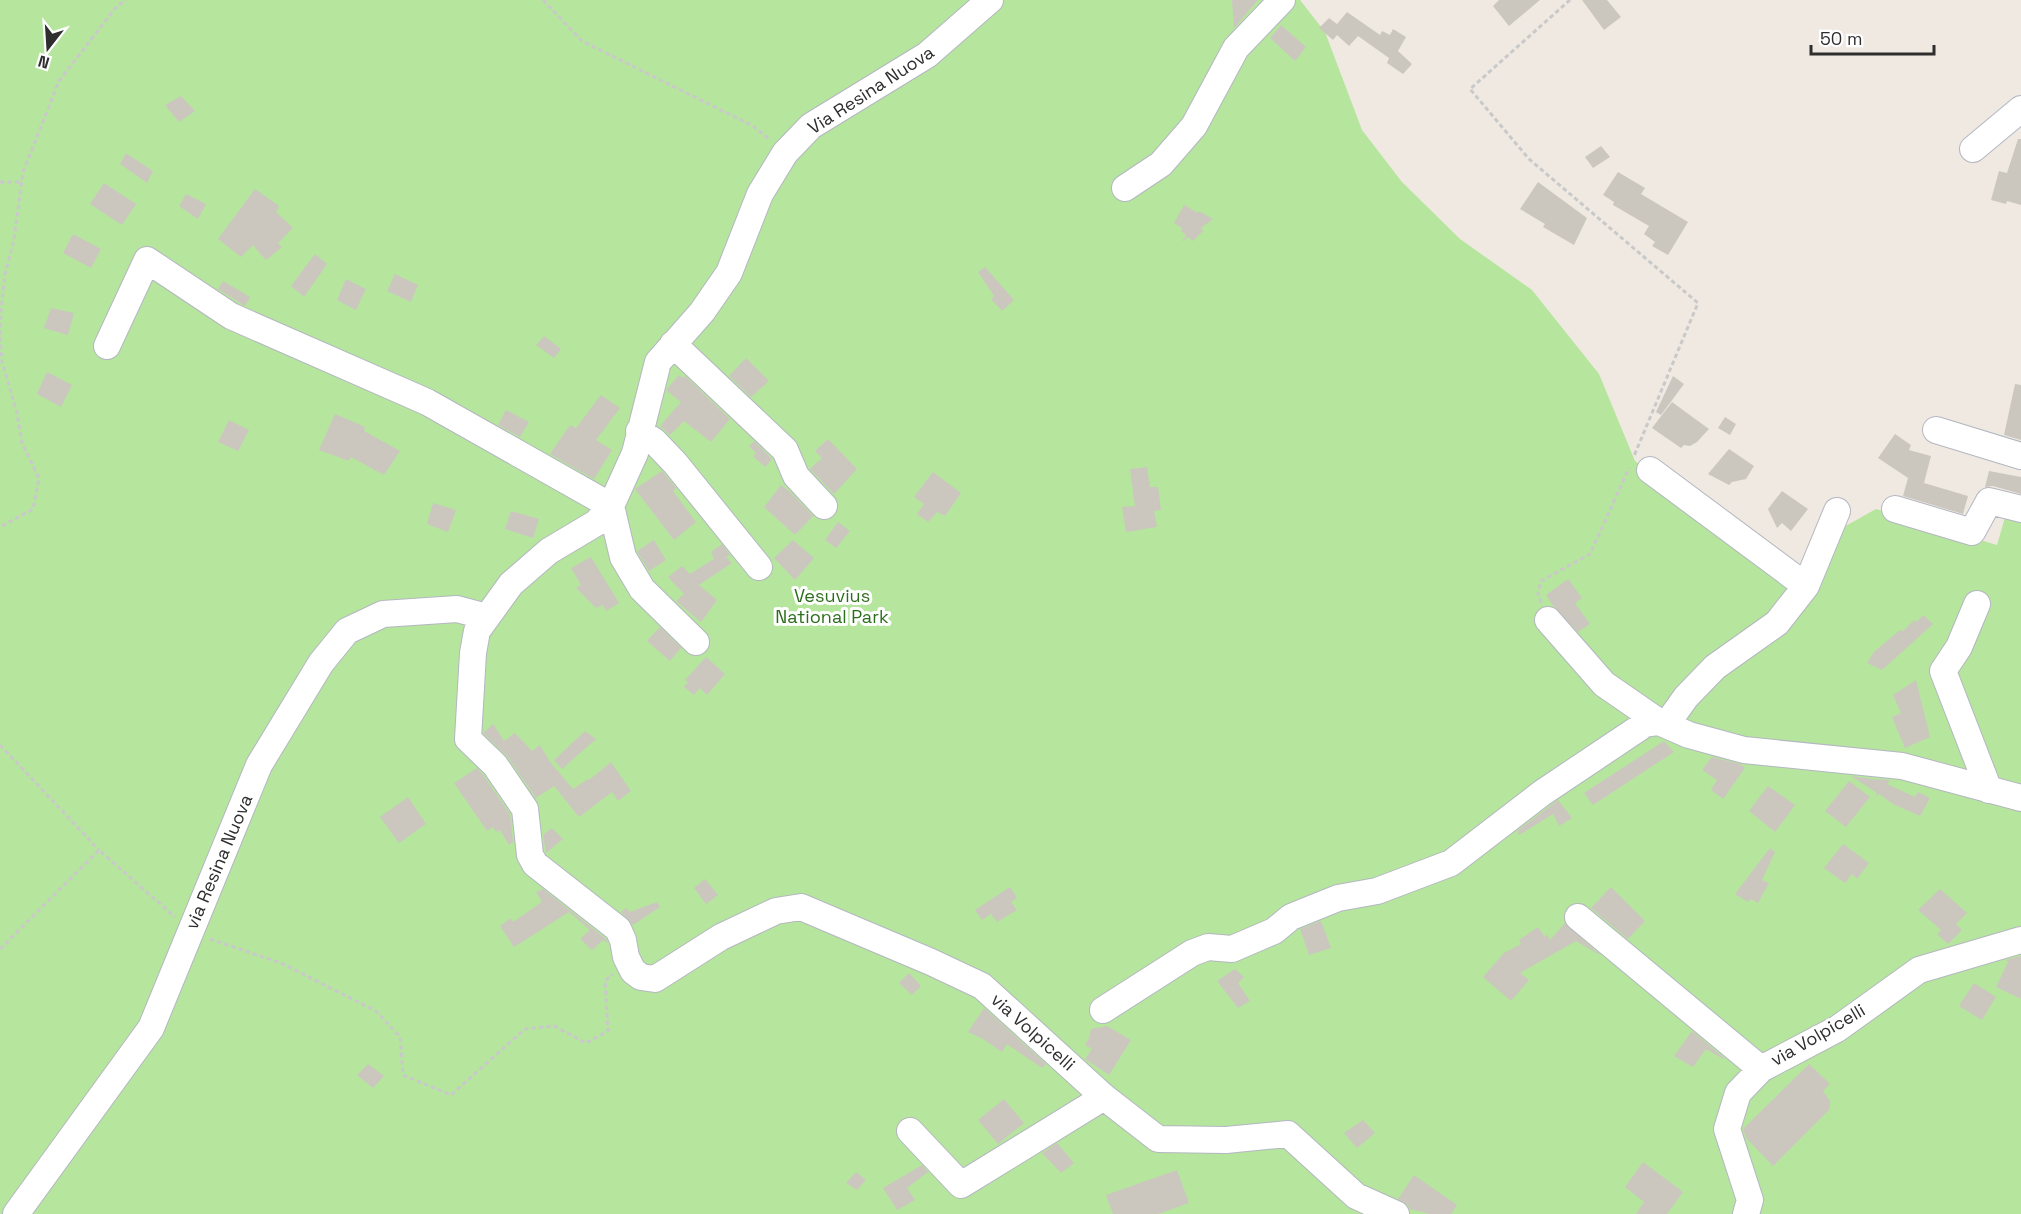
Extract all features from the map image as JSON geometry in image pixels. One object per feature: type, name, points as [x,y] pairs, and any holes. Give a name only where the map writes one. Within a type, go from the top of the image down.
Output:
[{"type":"street","name":"Via Resina Nuova","points":[[629,963],[618,929],[535,864],[530,855],[525,809],[495,765],[468,739],[473,653],[477,631],[511,584],[549,551],[596,523],[611,506],[635,453],[658,362],[702,312],[729,273],[760,194],[785,153],[811,126],[927,55],[990,0]]},
{"type":"street","points":[[1125,188],[1161,164],[1194,126],[1236,48],[1282,0]]},
{"type":"street","points":[[1973,148],[2021,109]]},
{"type":"street","points":[[107,346],[147,260],[231,316],[427,402],[611,506],[623,557],[642,589],[696,642]]},
{"type":"street","points":[[673,344],[785,450],[796,476],[824,506]]},
{"type":"street","points":[[1936,430],[2021,456]]},
{"type":"street","points":[[639,431],[654,441],[675,463],[759,567]]},
{"type":"street","points":[[1650,470],[1806,586]]},
{"type":"street","points":[[1895,509],[1972,532],[1989,501],[2021,509]]},
{"type":"street","points":[[1103,1010],[1192,953],[1208,947],[1232,949],[1274,931],[1291,917],[1338,898],[1377,891],[1433,871],[1451,862],[1542,793],[1657,724],[1715,667],[1777,623],[1806,586],[1837,511]]},
{"type":"street","points":[[1977,604],[1959,647],[1943,671],[1989,790]]},
{"type":"street","name":"via Resina Nuova","points":[[16,1214],[151,1028],[259,765],[321,663],[347,631],[383,614],[457,609],[487,617]]},
{"type":"street","points":[[1548,620],[1604,684],[1657,724],[1744,750],[1902,766],[2021,798]]},
{"type":"street","name":"via Volpicelli","points":[[629,963],[633,971],[641,977],[655,979],[722,937],[776,911],[801,907],[982,986],[1104,1097],[1158,1139],[1226,1140],[1288,1134],[1356,1196],[1395,1214]]},
{"type":"street","points":[[1578,917],[1761,1069]]},
{"type":"street","name":"via Volpicelli","points":[[1746,1214],[1750,1200],[1727,1129],[1738,1093],[1761,1069],[1837,1029],[1919,970],[2021,940]]},
{"type":"street","points":[[910,1131],[961,1185],[1104,1097]]},
{"type":"path","points":[[0,527],[33,508],[39,478],[22,443],[17,413],[2,363],[0,336],[6,274],[14,238],[23,172],[59,81],[117,6],[126,0]]},
{"type":"path","points":[[543,0],[582,41],[753,126],[785,153]]},
{"type":"path","points":[[1548,620],[1538,594],[1541,581],[1590,554],[1698,303],[1529,159],[1470,89],[1570,0]]},
{"type":"path","points":[[0,182],[22,182]]},
{"type":"path","points":[[0,746],[99,850],[190,932],[280,963],[376,1011],[400,1037],[403,1075],[451,1095],[525,1029],[554,1026],[586,1043],[608,1031],[605,981],[629,963]]},
{"type":"path","points":[[0,949],[99,850]]},
{"type":"green space","name":"Vesuvius National Park","points":[[0,0],[1300,0],[1325,32],[1362,130],[1402,182],[1460,239],[1532,290],[1599,374],[1635,461],[1806,592],[1833,533],[1876,509],[1997,545],[2006,514],[2021,516],[2021,1214],[0,1214]]},
{"type":"building","points":[[1232,0],[1258,0],[1234,28]]},
{"type":"building","points":[[1499,0],[1540,0],[1509,26],[1493,6]]},
{"type":"building","points":[[1582,0],[1607,0],[1621,17],[1604,30]]},
{"type":"building","points":[[1347,12],[1380,35],[1382,31],[1390,35],[1393,29],[1406,37],[1398,51],[1412,64],[1403,74],[1387,63],[1389,58],[1358,36],[1349,46],[1337,35],[1333,40],[1319,28],[1329,18],[1337,24]]},
{"type":"building","points":[[1281,25],[1306,47],[1295,61],[1270,38]]},
{"type":"building","points":[[181,96],[195,111],[179,122],[165,105]]},
{"type":"building","points":[[2018,139],[2021,139],[2021,205],[1991,200],[1999,171],[2007,173]]},
{"type":"building","points":[[1601,146],[1610,157],[1593,168],[1585,157]]},
{"type":"building","points":[[126,153],[153,171],[147,183],[120,164]]},
{"type":"building","points":[[1618,172],[1645,188],[1641,194],[1688,222],[1668,255],[1652,246],[1655,242],[1644,234],[1649,226],[1613,205],[1614,202],[1603,195]]},
{"type":"building","points":[[1538,182],[1587,218],[1574,245],[1543,227],[1545,224],[1520,209]]},
{"type":"building","points":[[104,183],[136,204],[122,225],[90,204]]},
{"type":"building","points":[[255,189],[279,206],[276,212],[293,228],[278,243],[282,247],[266,260],[253,245],[241,257],[218,239]]},
{"type":"building","points":[[186,194],[206,204],[198,219],[179,206]]},
{"type":"building","points":[[1184,205],[1213,219],[1201,228],[1203,231],[1193,241],[1188,237],[1182,242],[1186,235],[1181,231],[1182,228],[1174,223]]},
{"type":"building","points":[[73,234],[101,249],[91,268],[63,253]]},
{"type":"building","points":[[315,254],[327,264],[304,297],[291,286]]},
{"type":"building","points":[[985,267],[1014,300],[1002,311],[991,299],[994,296],[978,272]]},
{"type":"building","points":[[395,274],[418,285],[411,302],[387,291]]},
{"type":"building","points":[[346,279],[366,289],[356,310],[337,300]]},
{"type":"building","points":[[223,281],[250,297],[245,306],[218,289]]},
{"type":"building","points":[[51,308],[74,313],[68,335],[44,328]]},
{"type":"building","points":[[544,336],[561,349],[554,358],[536,345]]},
{"type":"building","points":[[746,358],[769,381],[751,397],[729,376]]},
{"type":"building","points":[[47,372],[72,385],[61,407],[37,394]]},
{"type":"building","points":[[679,375],[683,378],[685,376],[730,419],[711,442],[684,421],[670,435],[660,426],[681,402],[666,390]]},
{"type":"building","points":[[1673,376],[1684,384],[1661,415],[1656,412]]},
{"type":"building","points":[[2015,384],[2021,385],[2021,440],[2004,435]]},
{"type":"building","points":[[601,395],[620,408],[596,440],[612,450],[594,479],[550,454],[570,425],[576,428]]},
{"type":"building","points":[[1672,402],[1709,429],[1690,446],[1684,445],[1681,448],[1652,428]]},
{"type":"building","points":[[506,410],[529,422],[520,437],[498,425]]},
{"type":"building","points":[[335,414],[365,427],[364,431],[400,451],[384,475],[351,457],[349,461],[319,450]]},
{"type":"building","points":[[1725,417],[1736,424],[1730,435],[1718,428]]},
{"type":"building","points":[[229,420],[249,430],[238,451],[218,442]]},
{"type":"building","points":[[1895,434],[1911,445],[1909,450],[1931,456],[1924,483],[1968,496],[1963,514],[1903,496],[1908,478],[1878,458]]},
{"type":"building","points":[[828,439],[857,469],[834,494],[810,469],[822,458],[815,451]]},
{"type":"building","points":[[754,441],[772,459],[765,467],[753,456],[756,453],[749,446]]},
{"type":"building","points":[[1729,449],[1754,466],[1746,479],[1732,482],[1729,485],[1708,474]]},
{"type":"building","points":[[1147,467],[1150,487],[1158,487],[1161,510],[1154,511],[1157,527],[1126,532],[1122,507],[1135,506],[1130,469]]},
{"type":"building","points":[[662,471],[676,488],[673,491],[696,522],[674,540],[635,489]]},
{"type":"building","points":[[1989,471],[2021,477],[2021,494],[1993,486],[1985,487]]},
{"type":"building","points":[[933,472],[961,493],[945,516],[937,512],[928,522],[917,514],[924,504],[914,497]]},
{"type":"building","points":[[781,485],[813,516],[795,535],[764,507]]},
{"type":"building","points":[[1782,491],[1808,509],[1791,531],[1782,523],[1777,528],[1768,509]]},
{"type":"building","points":[[433,503],[456,510],[448,532],[427,524]]},
{"type":"building","points":[[511,511],[539,519],[533,538],[505,529]]},
{"type":"building","points":[[838,522],[850,531],[836,548],[825,540]]},
{"type":"building","points":[[654,540],[666,560],[649,571],[637,551]]},
{"type":"building","points":[[793,540],[814,558],[795,580],[774,558]]},
{"type":"building","points":[[722,544],[730,555],[726,557],[732,563],[699,585],[717,600],[701,622],[676,601],[684,594],[668,577],[682,566],[690,574],[714,559],[711,552]]},
{"type":"building","points":[[591,557],[619,603],[606,611],[603,605],[596,608],[576,588],[581,585],[571,568]]},
{"type":"building","points":[[1568,579],[1582,598],[1575,603],[1590,624],[1578,632],[1546,595]]},
{"type":"building","points":[[1923,615],[1933,624],[1882,670],[1867,663],[1874,652],[1900,630],[1903,631]]},
{"type":"building","points":[[660,627],[681,648],[670,661],[647,641]]},
{"type":"building","points":[[706,657],[725,674],[707,695],[700,688],[694,695],[684,687],[688,682],[685,680]]},
{"type":"building","points":[[1916,680],[1930,737],[1905,748],[1892,717],[1901,713],[1893,695]]},
{"type":"building","points":[[493,724],[504,741],[515,733],[532,751],[540,745],[550,762],[573,789],[589,780],[611,762],[631,791],[618,801],[612,792],[579,817],[554,786],[536,798],[507,756],[483,733]]},
{"type":"building","points":[[585,731],[596,739],[562,769],[554,760]]},
{"type":"building","points":[[1664,741],[1674,752],[1593,805],[1584,793]]},
{"type":"building","points":[[1712,757],[1740,764],[1745,768],[1723,799],[1711,790],[1717,780],[1702,770]]},
{"type":"building","points":[[477,768],[510,814],[513,842],[509,845],[500,830],[496,832],[493,827],[487,831],[454,783]]},
{"type":"building","points":[[1851,776],[1890,780],[1887,784],[1915,797],[1918,792],[1930,798],[1920,816],[1893,804],[1879,794],[1876,797],[1877,793]]},
{"type":"building","points":[[1849,781],[1870,797],[1846,827],[1825,811]]},
{"type":"building","points":[[1768,786],[1795,805],[1775,832],[1749,811]]},
{"type":"building","points":[[408,797],[426,824],[399,843],[380,817]]},
{"type":"building","points":[[1558,800],[1572,818],[1559,826],[1553,814],[1519,835],[1517,831]]},
{"type":"building","points":[[552,828],[563,839],[546,853],[543,835]]},
{"type":"building","points":[[1843,844],[1869,863],[1857,879],[1852,874],[1845,883],[1824,868]]},
{"type":"building","points":[[1770,848],[1775,852],[1762,880],[1769,883],[1758,903],[1751,899],[1748,902],[1735,894]]},
{"type":"building","points":[[705,879],[718,895],[706,904],[694,888]]},
{"type":"building","points":[[1010,887],[1017,898],[1011,902],[1017,910],[997,922],[991,914],[982,920],[975,910]]},
{"type":"building","points":[[1611,887],[1645,921],[1628,939],[1591,908]]},
{"type":"building","points":[[543,889],[608,943],[603,940],[592,950],[580,939],[590,930],[569,912],[514,947],[500,926],[511,918],[513,922],[542,902],[536,892]]},
{"type":"building","points":[[1940,889],[1967,913],[1956,924],[1962,930],[1948,944],[1937,934],[1941,930],[1918,910]]},
{"type":"building","points":[[657,902],[660,907],[633,925],[621,912],[626,908],[630,912]]},
{"type":"building","points":[[1321,921],[1331,948],[1309,955],[1300,929]]},
{"type":"building","points":[[1565,923],[1601,956],[1576,941],[1520,973],[1529,980],[1511,1001],[1483,977],[1504,953],[1521,944],[1519,940],[1538,927],[1545,937],[1547,934],[1550,940]]},
{"type":"building","points":[[2021,956],[2021,999],[1996,987],[2008,962],[2006,960]]},
{"type":"building","points":[[1235,969],[1244,977],[1238,983],[1250,1001],[1238,1008],[1217,981]]},
{"type":"building","points":[[909,973],[921,986],[912,995],[899,983]]},
{"type":"building","points":[[1974,983],[1996,997],[1982,1020],[1959,1006]]},
{"type":"building","points":[[984,1008],[1046,1064],[1042,1068],[1007,1044],[1002,1052],[968,1032]]},
{"type":"building","points":[[1107,1026],[1131,1040],[1109,1075],[1085,1059],[1092,1049],[1085,1045],[1091,1029]]},
{"type":"building","points":[[1692,1031],[1724,1058],[1706,1049],[1693,1067],[1674,1056]]},
{"type":"building","points":[[368,1064],[384,1076],[373,1088],[357,1075]]},
{"type":"building","points":[[1809,1064],[1830,1084],[1823,1091],[1830,1101],[1829,1110],[1773,1166],[1746,1138],[1743,1129]]},
{"type":"building","points":[[1004,1099],[1024,1123],[998,1144],[978,1120]]},
{"type":"building","points":[[1363,1120],[1375,1133],[1357,1148],[1344,1133]]},
{"type":"building","points":[[1057,1143],[1074,1163],[1061,1173],[1042,1153]]},
{"type":"building","points":[[1643,1162],[1683,1192],[1667,1214],[1636,1214],[1644,1202],[1625,1187]]},
{"type":"building","points":[[922,1165],[928,1172],[907,1188],[915,1200],[897,1210],[883,1188]]},
{"type":"building","points":[[1177,1170],[1189,1203],[1158,1214],[1113,1214],[1106,1195]]},
{"type":"building","points":[[856,1172],[866,1180],[857,1190],[846,1183]]},
{"type":"building","points":[[1414,1175],[1457,1205],[1451,1214],[1430,1214],[1410,1209],[1398,1199]]}]
